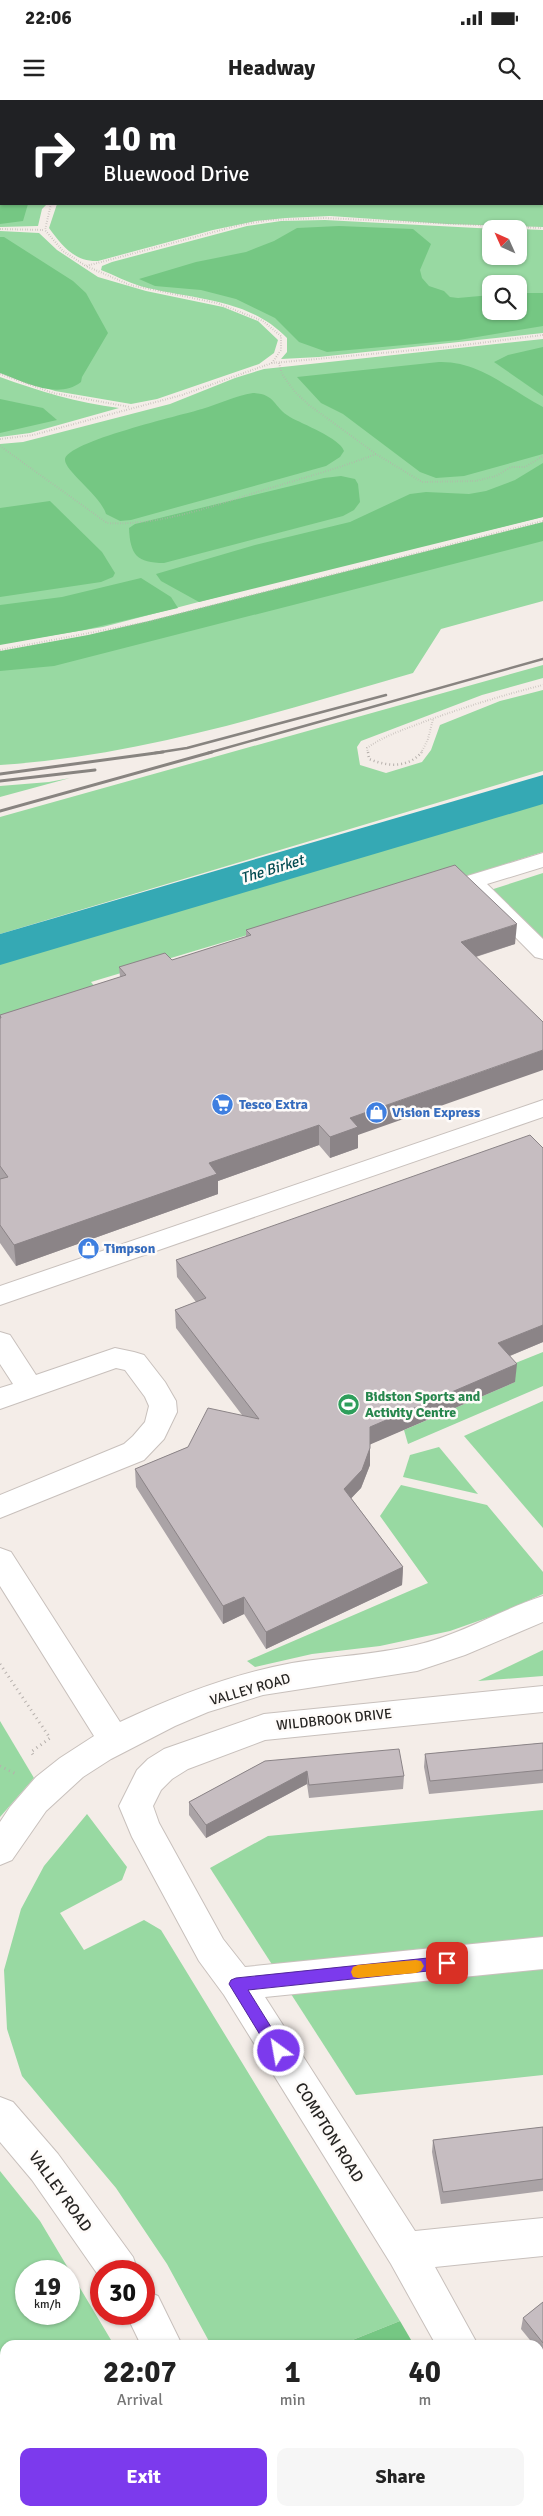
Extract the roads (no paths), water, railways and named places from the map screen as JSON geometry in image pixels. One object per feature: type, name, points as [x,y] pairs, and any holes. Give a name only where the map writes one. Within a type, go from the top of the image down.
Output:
[{"type":"street","points":[[543,860],[472,882],[543,952]]},
{"type":"street","points":[[0,1296],[543,1108]]},
{"type":"street","points":[[0,1342],[30,1388]]},
{"type":"street","points":[[0,1399],[114,1358],[124,1358],[134,1362],[159,1397],[163,1406],[154,1429],[145,1443],[134,1452],[0,1507]]},
{"type":"street","points":[[0,1560],[114,1740]]},
{"type":"street","name":"VALLEY ROAD","points":[[0,1850],[17,1824],[46,1789],[64,1773],[114,1740],[220,1696],[291,1677],[400,1662],[475,1638],[543,1608]]},
{"type":"street","name":"WILDBROOK DRIVE","points":[[143,1790],[149,1780],[160,1769],[176,1759],[264,1726],[543,1699]]},
{"type":"street","name":"COMPTON ROAD","points":[[143,1790],[136,1806],[144,1827],[211,1950],[236,1984],[406,2252],[455,2340]]},
{"type":"street","points":[[236,1984],[543,1953]]},
{"type":"street","name":"VALLEY ROAD","points":[[0,2114],[45,2167],[111,2260]]},
{"type":"street","points":[[406,2252],[543,2237]]},
{"type":"street","points":[[152,2325],[159,2340]]},
{"type":"waterway","name":"The Birket","points":[[0,950],[543,789]]},
{"type":"railway","points":[[208,753],[543,659]]},
{"type":"railway","points":[[155,753],[187,748],[386,695]]},
{"type":"railway","points":[[0,774],[163,752]]},
{"type":"railway","points":[[0,811],[212,752]]},
{"type":"railway","points":[[0,781],[95,770]]},
{"type":"place","name":"Tesco Extra","points":[[223,1104]]},
{"type":"place","name":"Vision Express","points":[[376,1112]]},
{"type":"place","name":"Timpson","points":[[88,1248]]},
{"type":"place","name":"Bidston Sports and Activity Centre","points":[[349,1404]]}]
